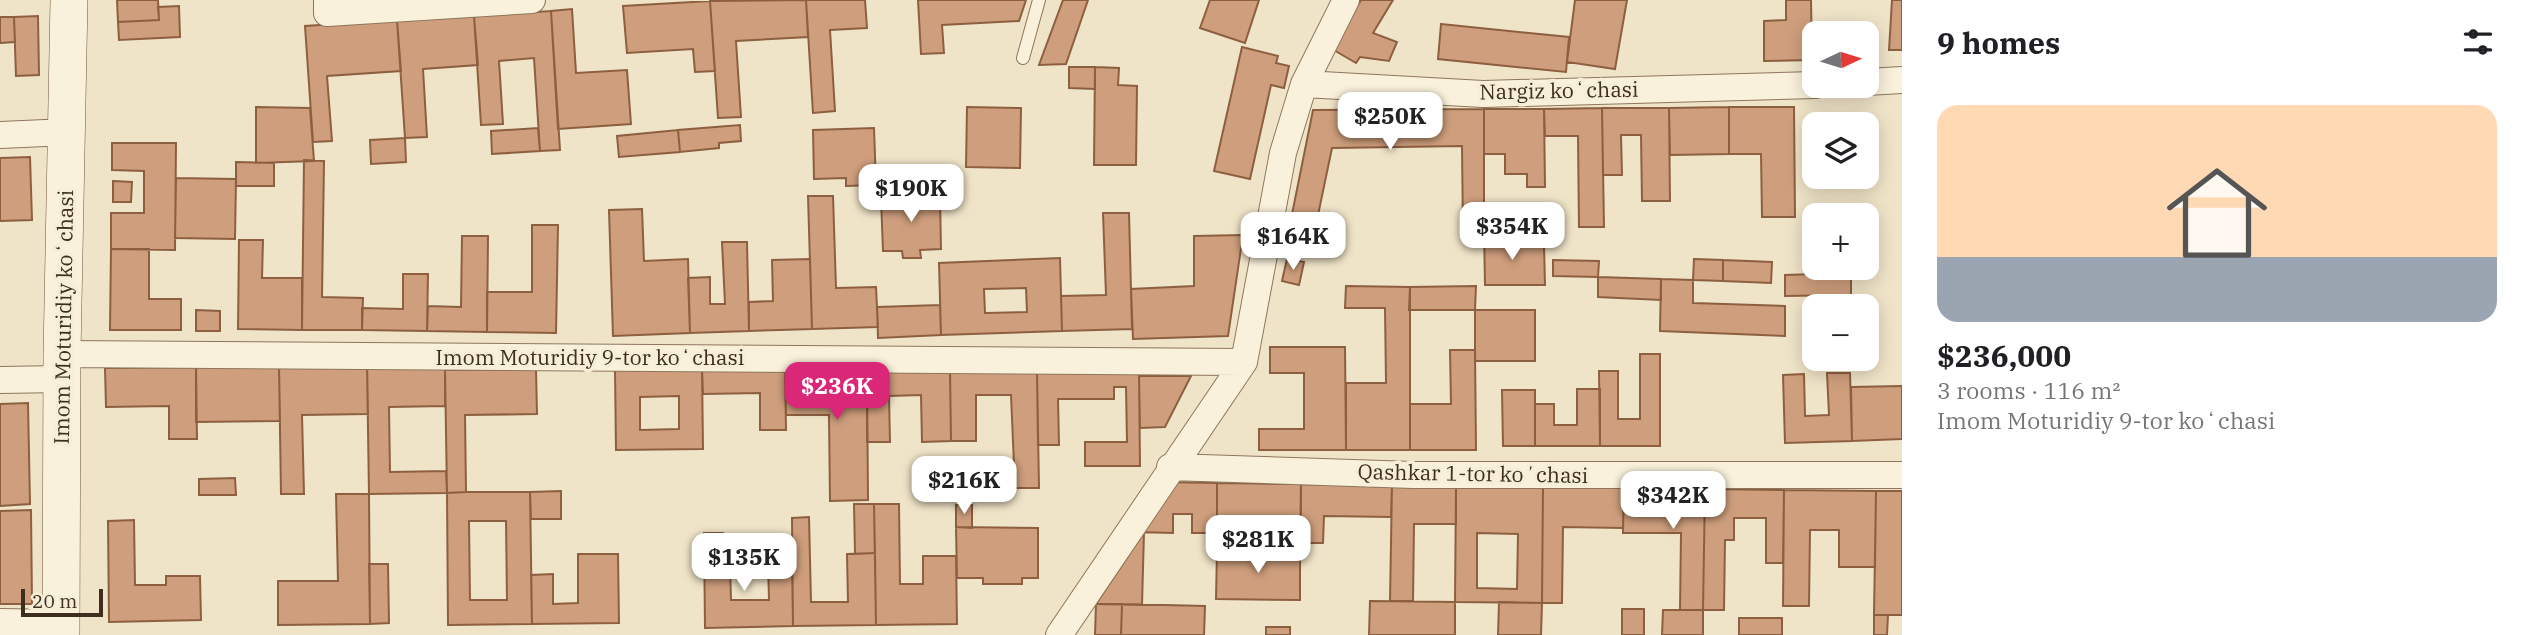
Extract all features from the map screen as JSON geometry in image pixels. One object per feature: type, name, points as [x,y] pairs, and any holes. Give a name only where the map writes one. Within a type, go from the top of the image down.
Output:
[{"type":"street","name":"Imom Moturidiy koʻchasi","points":[[61,629],[62,367],[69,0]]},
{"type":"street","points":[[327,0],[327,13],[532,0]]},
{"type":"street","points":[[1059,635],[1170,467],[1244,362],[1283,153],[1304,84],[1346,0]]},
{"type":"street","points":[[1880,81],[1902,80]]},
{"type":"street","name":"Nargiz koʻchasi","points":[[1304,84],[1483,94],[1802,85]]},
{"type":"street","points":[[0,135],[68,132]]},
{"type":"street","name":"Imom Moturidiy 9-tor koʻchasi","points":[[0,380],[62,367],[1244,362]]},
{"type":"street","name":"Qashkar 1-tor koʼchasi","points":[[1170,467],[1413,475],[1902,475]]},
{"type":"street","points":[[0,622],[61,629]]},
{"type":"lane","points":[[1023,58],[1039,0]]},
{"type":"building","points":[[117,0],[158,0],[159,20],[118,22]]},
{"type":"building","points":[[806,0],[808,37],[736,41],[741,117],[718,118],[710,1]]},
{"type":"building","points":[[806,0],[865,0],[867,28],[830,30],[835,111],[813,113]]},
{"type":"building","points":[[918,0],[1026,0],[1019,21],[942,25],[944,53],[921,54]]},
{"type":"building","points":[[1063,0],[1088,0],[1066,64],[1039,65]]},
{"type":"building","points":[[1210,0],[1259,0],[1245,43],[1200,28]]},
{"type":"building","points":[[1361,0],[1393,0],[1373,33],[1397,42],[1389,61],[1360,57],[1356,63],[1332,49]]},
{"type":"building","points":[[1575,0],[1627,0],[1615,69],[1567,62]]},
{"type":"building","points":[[1786,0],[1811,0],[1811,21],[1802,21],[1802,60],[1764,61],[1764,21],[1786,20]]},
{"type":"building","points":[[1892,0],[1902,0],[1902,50],[1889,50]]},
{"type":"building","points":[[710,1],[715,71],[695,72],[693,49],[627,53],[623,6]]},
{"type":"building","points":[[179,6],[180,37],[119,40],[118,22],[159,20],[158,7]]},
{"type":"building","points":[[572,9],[576,73],[627,70],[631,124],[558,129],[551,11]]},
{"type":"building","points":[[551,11],[560,150],[540,151],[534,58],[499,61],[503,124],[481,125],[474,16]]},
{"type":"building","points":[[38,16],[39,75],[16,76],[14,17]]},
{"type":"building","points":[[474,16],[478,65],[423,69],[427,137],[405,138],[397,20]]},
{"type":"building","points":[[0,17],[14,17],[15,42],[0,43]]},
{"type":"building","points":[[397,20],[401,71],[327,76],[332,141],[313,142],[305,26]]},
{"type":"building","points":[[1441,24],[1569,37],[1566,72],[1438,59]]},
{"type":"building","points":[[1242,47],[1278,56],[1276,63],[1289,66],[1284,88],[1271,85],[1250,179],[1214,171]]},
{"type":"building","points":[[1069,67],[1095,67],[1095,89],[1069,88]]},
{"type":"building","points":[[1095,67],[1119,68],[1118,85],[1137,86],[1136,165],[1094,165]]},
{"type":"building","points":[[256,107],[310,108],[314,161],[256,163]]},
{"type":"building","points":[[967,107],[1021,108],[1020,168],[966,167]]},
{"type":"building","points":[[1729,107],[1729,154],[1670,155],[1669,108]]},
{"type":"building","points":[[1729,107],[1794,107],[1795,217],[1762,217],[1761,154],[1729,154]]},
{"type":"building","points":[[1602,108],[1669,108],[1670,201],[1642,201],[1641,135],[1621,135],[1622,175],[1603,175]]},
{"type":"building","points":[[1602,108],[1604,227],[1579,227],[1578,136],[1545,136],[1544,109]]},
{"type":"building","points":[[1484,109],[1484,230],[1463,231],[1462,146],[1332,148],[1313,239],[1288,234],[1313,110]]},
{"type":"building","points":[[1484,109],[1544,109],[1545,187],[1527,187],[1527,174],[1505,174],[1505,154],[1484,154]]},
{"type":"building","points":[[740,125],[741,141],[719,143],[719,148],[680,152],[678,130]]},
{"type":"building","points":[[538,128],[540,151],[492,154],[491,131]]},
{"type":"building","points":[[874,128],[876,185],[846,186],[846,178],[814,179],[813,130]]},
{"type":"building","points":[[678,130],[680,152],[619,157],[617,136]]},
{"type":"building","points":[[405,138],[406,162],[371,164],[370,140]]},
{"type":"building","points":[[112,143],[176,143],[175,250],[111,249],[111,213],[144,213],[144,171],[112,170]]},
{"type":"building","points":[[30,157],[32,220],[0,221],[0,158]]},
{"type":"building","points":[[304,160],[324,161],[322,297],[363,298],[362,330],[302,330]]},
{"type":"building","points":[[236,162],[274,163],[274,186],[236,186]]},
{"type":"building","points":[[176,178],[236,179],[235,239],[175,238]]},
{"type":"building","points":[[113,181],[132,182],[131,202],[113,202]]},
{"type":"building","points":[[919,192],[919,198],[940,197],[941,249],[920,250],[921,258],[903,258],[902,251],[883,251],[881,199],[897,199],[897,193]]},
{"type":"building","points":[[808,196],[833,196],[836,288],[876,287],[878,327],[812,329]]},
{"type":"building","points":[[642,209],[644,261],[688,259],[690,333],[613,336],[609,210]]},
{"type":"building","points":[[1103,213],[1129,213],[1132,329],[1062,331],[1061,296],[1106,295]]},
{"type":"building","points":[[532,225],[558,225],[556,333],[487,332],[487,292],[532,292]]},
{"type":"building","points":[[1484,230],[1502,230],[1502,246],[1544,245],[1545,285],[1485,285]]},
{"type":"building","points":[[1243,235],[1228,336],[1133,339],[1131,289],[1194,286],[1194,236]]},
{"type":"building","points":[[462,236],[488,236],[487,332],[427,331],[428,306],[461,307]]},
{"type":"building","points":[[239,240],[263,240],[262,278],[302,278],[302,330],[238,329]]},
{"type":"building","points":[[722,242],[747,242],[749,331],[690,333],[688,278],[710,277],[710,304],[725,304]]},
{"type":"building","points":[[111,249],[149,249],[149,299],[181,299],[181,330],[110,330]]},
{"type":"building","points":[[1060,258],[1062,331],[941,335],[939,263]],"holes":[[[1026,288],[1027,312],[985,313],[984,289]]]},
{"type":"building","points":[[810,259],[812,329],[749,331],[749,302],[773,301],[772,260]]},
{"type":"building","points":[[1287,259],[1304,262],[1299,285],[1282,281]]},
{"type":"building","points":[[1694,259],[1723,260],[1723,281],[1693,280]]},
{"type":"building","points":[[1553,260],[1599,261],[1598,277],[1553,276]]},
{"type":"building","points":[[1723,260],[1772,262],[1771,283],[1723,281]]},
{"type":"building","points":[[403,274],[428,274],[427,331],[362,330],[362,308],[403,309]]},
{"type":"building","points":[[1802,274],[1802,280],[1851,280],[1851,294],[1785,296],[1785,275]]},
{"type":"building","points":[[1598,277],[1661,279],[1661,300],[1598,297]]},
{"type":"building","points":[[1661,279],[1693,280],[1693,303],[1785,306],[1785,336],[1660,331]]},
{"type":"building","points":[[1346,286],[1410,287],[1410,450],[1346,450],[1346,383],[1386,383],[1385,308],[1345,308]]},
{"type":"building","points":[[1476,286],[1475,310],[1409,310],[1410,287]]},
{"type":"building","points":[[940,305],[941,335],[878,338],[877,307]]},
{"type":"building","points":[[196,310],[220,311],[220,331],[196,331]]},
{"type":"building","points":[[1475,310],[1535,310],[1535,361],[1475,361]]},
{"type":"building","points":[[1270,347],[1345,347],[1346,450],[1259,450],[1259,429],[1304,429],[1304,373],[1270,373]]},
{"type":"building","points":[[1450,350],[1475,350],[1476,450],[1410,450],[1410,404],[1451,404]]},
{"type":"building","points":[[1640,354],[1660,354],[1660,446],[1600,446],[1599,371],[1618,371],[1618,419],[1640,419]]},
{"type":"building","points":[[445,363],[445,406],[389,407],[390,472],[446,471],[447,493],[369,494],[367,364]]},
{"type":"building","points":[[367,364],[368,414],[302,415],[304,494],[281,494],[279,366]]},
{"type":"building","points":[[279,366],[280,421],[196,422],[196,367]]},
{"type":"building","points":[[196,367],[197,439],[169,439],[169,406],[106,407],[105,368]]},
{"type":"building","points":[[950,367],[951,441],[922,442],[921,395],[889,396],[890,442],[867,442],[867,368]]},
{"type":"building","points":[[785,368],[867,368],[868,500],[830,501],[829,415],[786,415]]},
{"type":"building","points":[[785,368],[786,430],[760,430],[760,393],[703,394],[702,369]]},
{"type":"building","points":[[536,369],[537,414],[465,415],[466,492],[447,493],[445,370]]},
{"type":"building","points":[[702,369],[703,449],[616,450],[615,370]],"holes":[[[679,396],[679,429],[640,430],[640,397]]]},
{"type":"building","points":[[1139,371],[1140,466],[1085,466],[1085,442],[1127,442],[1126,387],[1114,387],[1114,399],[1058,399],[1059,445],[1038,445],[1037,372]]},
{"type":"building","points":[[1037,372],[1039,488],[1015,488],[1011,395],[976,395],[976,441],[951,441],[950,373]]},
{"type":"building","points":[[1827,373],[1850,373],[1852,441],[1785,443],[1783,375],[1804,374],[1805,416],[1829,415]]},
{"type":"building","points":[[1139,376],[1191,376],[1165,427],[1140,428]]},
{"type":"building","points":[[1902,386],[1902,439],[1852,441],[1851,387]]},
{"type":"building","points":[[1577,389],[1600,389],[1600,446],[1535,446],[1535,404],[1554,404],[1554,425],[1577,425]]},
{"type":"building","points":[[1502,390],[1535,390],[1535,446],[1503,446]]},
{"type":"building","points":[[28,403],[30,504],[0,506],[0,404]]},
{"type":"building","points":[[235,478],[236,495],[199,495],[199,479]]},
{"type":"building","points":[[1162,482],[1217,483],[1217,533],[1192,533],[1192,514],[1173,514],[1173,533],[1136,532]]},
{"type":"building","points":[[1217,483],[1301,484],[1301,517],[1217,516]]},
{"type":"building","points":[[1301,484],[1392,485],[1391,517],[1324,516],[1323,543],[1300,543]]},
{"type":"building","points":[[1392,485],[1456,486],[1456,524],[1414,524],[1413,601],[1390,601]]},
{"type":"building","points":[[1456,486],[1543,487],[1542,603],[1455,602]],"holes":[[[1477,533],[1518,534],[1517,589],[1477,588]]]},
{"type":"building","points":[[1543,487],[1624,488],[1623,528],[1563,527],[1562,603],[1542,603]]},
{"type":"building","points":[[1624,488],[1705,489],[1703,610],[1680,610],[1681,533],[1623,533]]},
{"type":"building","points":[[1705,489],[1784,490],[1783,563],[1766,563],[1766,518],[1734,518],[1734,540],[1725,540],[1724,610],[1703,610]]},
{"type":"building","points":[[1784,490],[1876,491],[1875,567],[1839,567],[1839,530],[1810,530],[1809,606],[1783,606]]},
{"type":"building","points":[[561,491],[561,519],[531,519],[530,492]]},
{"type":"building","points":[[1876,491],[1902,491],[1902,615],[1874,615]]},
{"type":"building","points":[[530,492],[532,624],[448,625],[447,493]],"holes":[[[469,521],[506,521],[507,600],[470,600]]]},
{"type":"building","points":[[336,494],[369,494],[370,624],[278,625],[278,581],[338,581]]},
{"type":"building","points":[[854,504],[874,504],[875,553],[855,554]]},
{"type":"building","points":[[874,504],[899,504],[900,584],[923,584],[923,556],[956,556],[957,624],[876,625]]},
{"type":"building","points":[[956,505],[972,505],[972,528],[956,527]]},
{"type":"building","points":[[31,510],[32,604],[0,604],[0,511]]},
{"type":"building","points":[[809,517],[811,602],[848,602],[847,554],[875,553],[876,625],[793,626],[792,518]]},
{"type":"building","points":[[134,520],[135,585],[166,585],[166,576],[200,576],[201,620],[109,622],[108,521]]},
{"type":"building","points":[[956,527],[1038,528],[1038,578],[1022,578],[1022,584],[983,584],[983,578],[957,578]]},
{"type":"building","points":[[1144,532],[1142,605],[1096,604]]},
{"type":"building","points":[[704,533],[723,533],[723,562],[730,562],[731,600],[769,600],[768,562],[792,561],[793,626],[705,628]]},
{"type":"building","points":[[1217,549],[1300,551],[1300,600],[1216,599]]},
{"type":"building","points":[[578,554],[618,554],[619,623],[532,624],[531,575],[553,574],[553,604],[578,603]]},
{"type":"building","points":[[369,564],[388,564],[389,623],[370,624]]},
{"type":"building","points":[[1370,601],[1455,602],[1455,635],[1369,635]]},
{"type":"building","points":[[1499,602],[1542,603],[1541,635],[1498,635]]},
{"type":"building","points":[[1096,604],[1122,604],[1121,635],[1095,635]]},
{"type":"building","points":[[1122,604],[1205,606],[1204,635],[1121,635]]},
{"type":"building","points":[[1622,609],[1644,609],[1644,635],[1622,635]]},
{"type":"building","points":[[1663,610],[1703,610],[1703,635],[1662,635]]},
{"type":"building","points":[[1874,615],[1888,615],[1887,635],[1874,635]]},
{"type":"building","points":[[1739,618],[1782,618],[1782,635],[1739,635]]},
{"type":"building","points":[[1266,627],[1290,627],[1290,635],[1266,635]]}]
